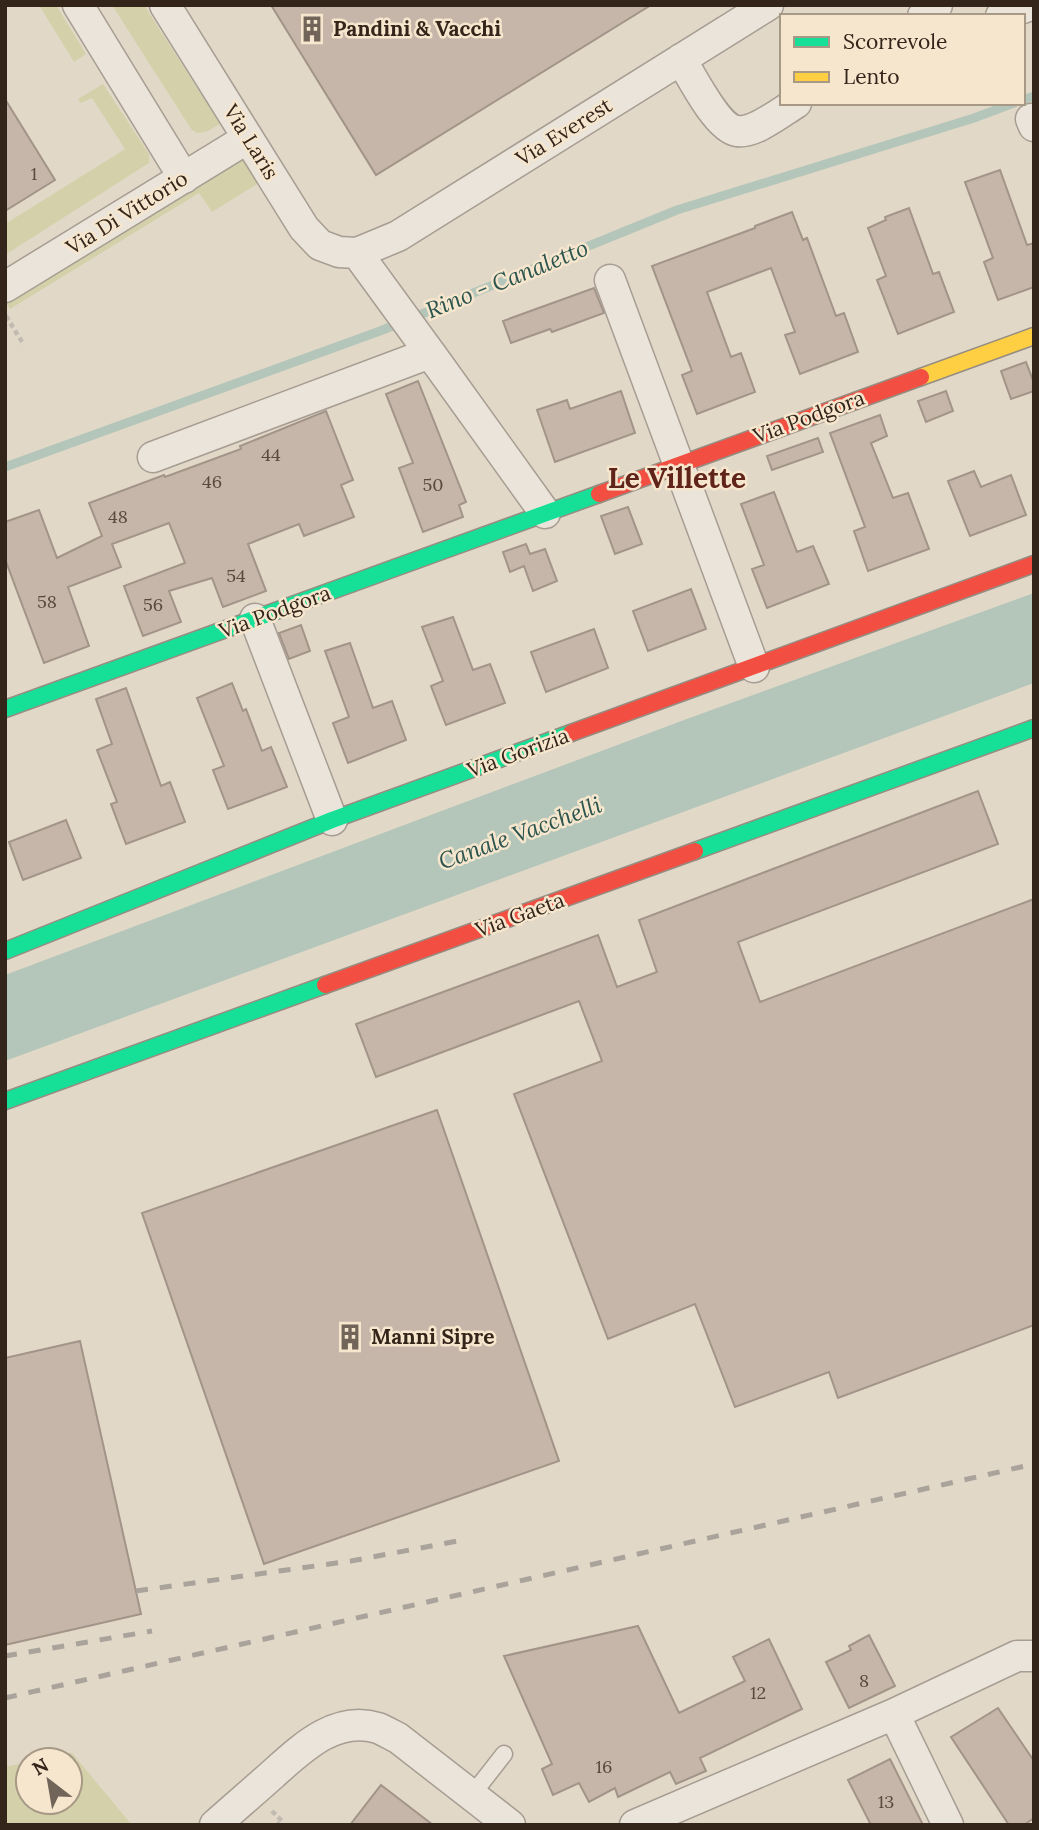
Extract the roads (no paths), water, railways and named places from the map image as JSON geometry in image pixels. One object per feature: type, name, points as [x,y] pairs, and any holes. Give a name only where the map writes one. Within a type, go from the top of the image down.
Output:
[{"type":"street","points":[[78,5],[184,177]]},
{"type":"street","name":"Via Laris","points":[[164,5],[304,228],[320,245],[339,252],[357,253]]},
{"type":"street","name":"Via Everest","points":[[357,253],[398,236],[768,5]]},
{"type":"street","points":[[1006,14],[1031,5]]},
{"type":"street","points":[[681,59],[724,126],[738,132],[757,127],[793,105]]},
{"type":"street","name":"Via Di Vittorio","points":[[5,287],[248,138]]},
{"type":"street","points":[[357,253],[545,513]]},
{"type":"street","points":[[610,280],[754,667]]},
{"type":"street","name":"Via Podgora","points":[[5,709],[1034,336]]},
{"type":"street","points":[[153,457],[430,353]]},
{"type":"street","name":"Via Gorizia","points":[[5,951],[332,820],[1034,564]]},
{"type":"street","points":[[256,619],[332,820]]},
{"type":"street","name":"Via Gaeta","points":[[5,1101],[1034,728]]},
{"type":"street","points":[[635,1825],[894,1714],[1017,1656],[1034,1656]]},
{"type":"street","points":[[894,1714],[948,1825]]},
{"type":"street","points":[[215,1825],[303,1747],[339,1728],[359,1726],[379,1728],[398,1738],[510,1825]]},
{"type":"lane","points":[[472,1794],[504,1754]]},
{"type":"water","name":"Canale Vacchelli","points":[[1034,593],[1034,683],[5,1061],[5,975],[684,720]]},
{"type":"waterway","name":"Rino - Canaletto","points":[[1025,99],[1034,96]]},
{"type":"waterway","name":"Rino - Canaletto","points":[[5,467],[380,331],[677,210],[1009,105]]},
{"type":"railway","points":[[5,1698],[1034,1464]]},
{"type":"railway","points":[[136,1591],[351,1561],[463,1540]]},
{"type":"railway","points":[[5,1656],[152,1631]]},
{"type":"place","name":"Pandini & Vacchi","points":[[312,29]]},
{"type":"place","name":"Manni Sipre","points":[[350,1337]]},
{"type":"district","name":"Le Villette","points":[[677,478]]}]
